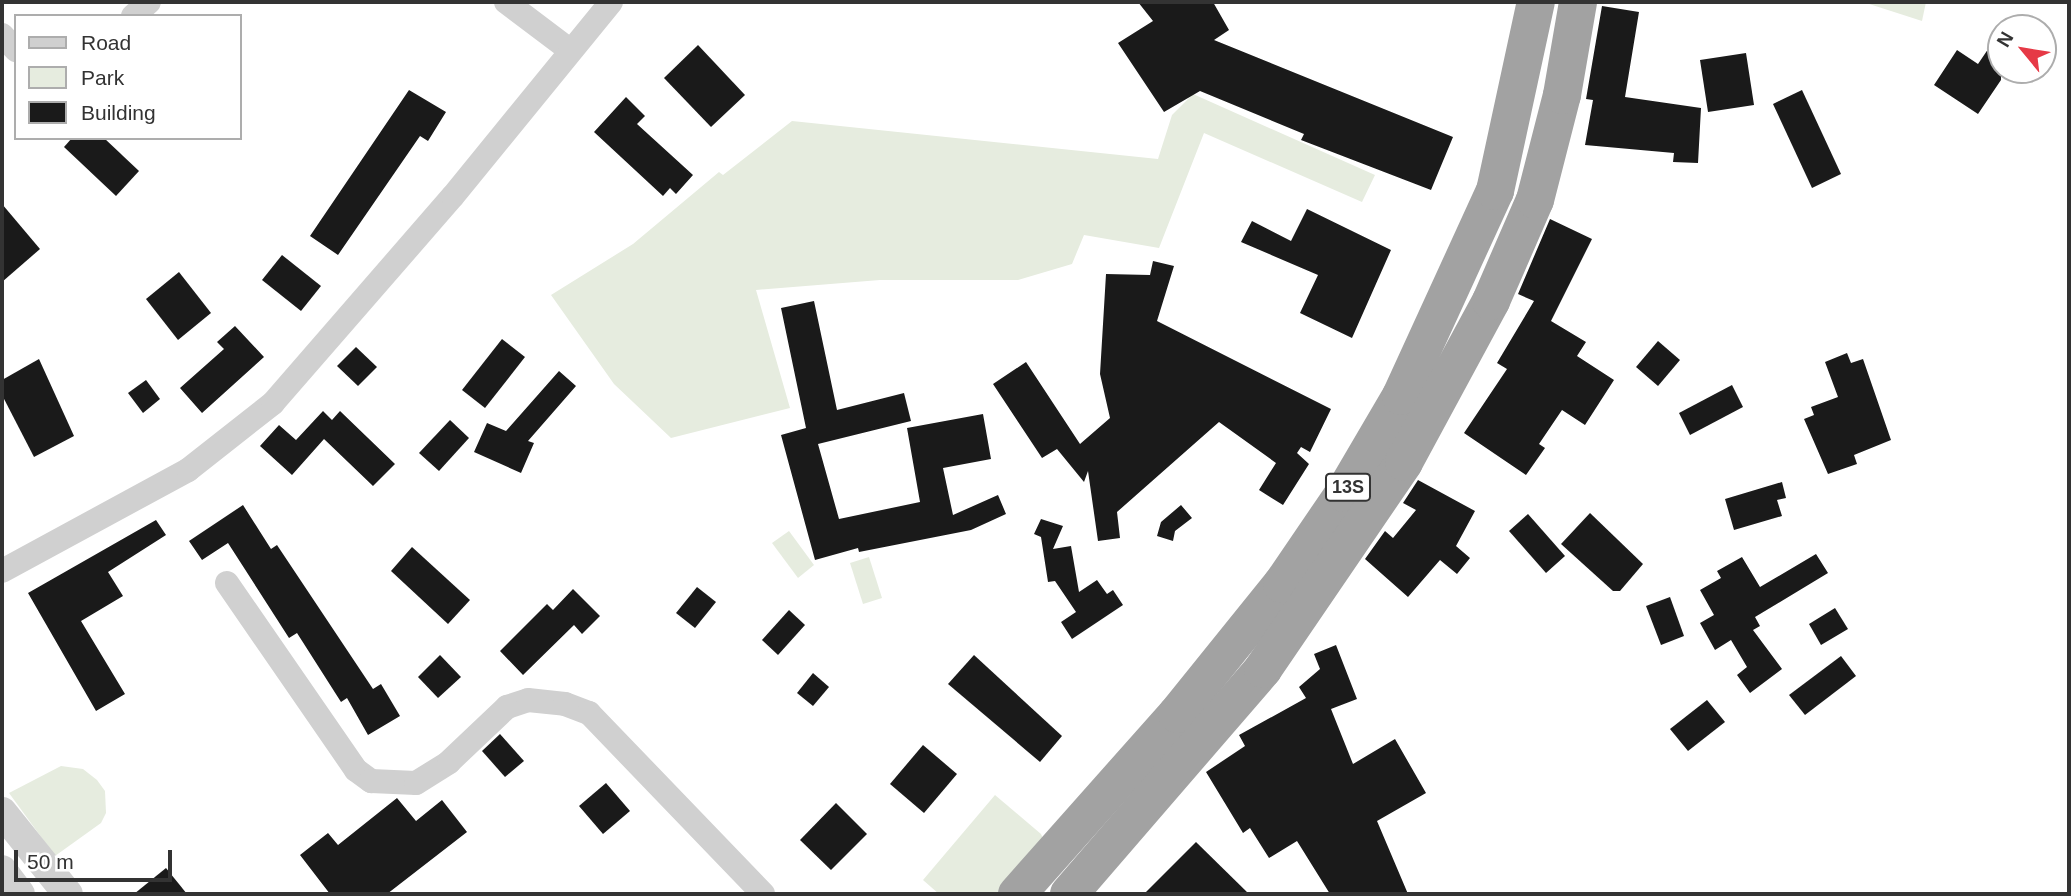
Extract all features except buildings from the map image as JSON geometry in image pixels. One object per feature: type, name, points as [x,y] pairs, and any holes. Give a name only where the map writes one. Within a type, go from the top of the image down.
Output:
[{"type":"highway","name":"13S","points":[[1069,894],[1190,726],[1344,493],[1401,396],[1495,191],[1536,2]]},
{"type":"highway","name":"13S","points":[[1017,894],[1295,625],[1390,484],[1491,301],[1535,200],[1562,95],[1578,2]]},
{"type":"street","points":[[135,14],[149,2]]},
{"type":"street","points":[[506,2],[571,51]]},
{"type":"street","points":[[2,571],[187,470],[273,403],[453,196],[611,2]]},
{"type":"street","points":[[227,583],[356,770],[371,781],[416,783],[449,762],[507,707],[528,700],[565,704],[589,713],[763,894]]},
{"type":"street","points":[[2,812],[68,894]]},
{"type":"street","points":[[2,870],[20,894]]},
{"type":"green space","points":[[1863,2],[1926,2],[1922,21]]},
{"type":"green space","points":[[1193,94],[1375,175],[1362,202],[1204,133],[1159,248],[1084,235],[1072,264],[1018,280],[880,280],[756,290],[790,408],[671,438],[614,384],[551,295],[633,244],[719,172],[723,175],[792,121],[1158,159],[1172,115]]},
{"type":"green space","points":[[789,531],[814,565],[798,578],[772,543]]},
{"type":"green space","points":[[869,557],[882,598],[863,604],[850,563]]},
{"type":"green space","points":[[61,766],[83,769],[97,780],[105,791],[106,813],[101,823],[55,856],[9,793]]},
{"type":"green space","points":[[995,795],[1041,834],[1045,843],[1004,894],[939,894],[923,880]]}]
